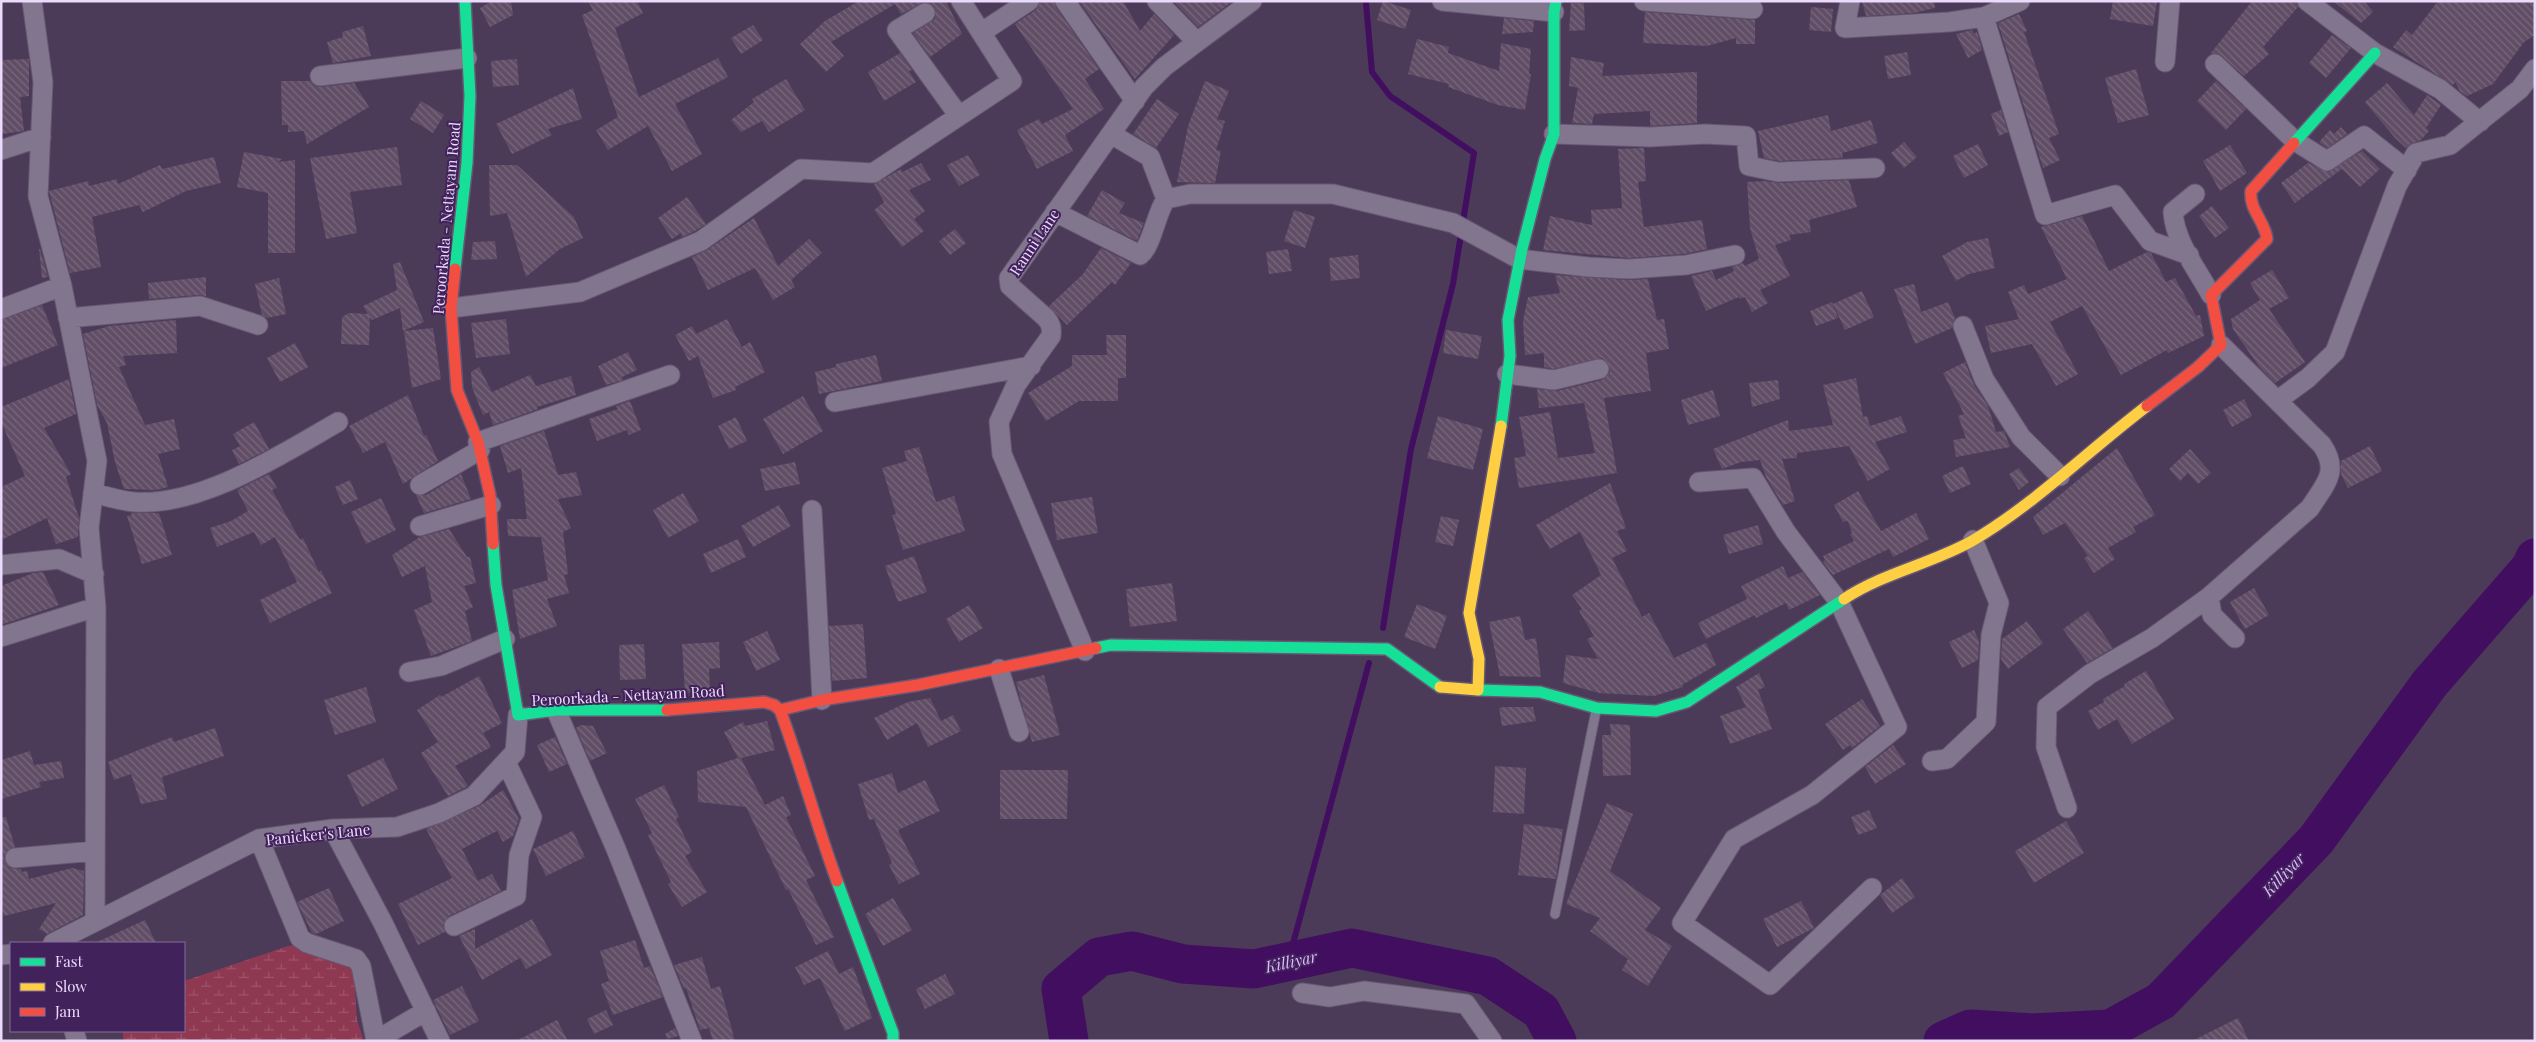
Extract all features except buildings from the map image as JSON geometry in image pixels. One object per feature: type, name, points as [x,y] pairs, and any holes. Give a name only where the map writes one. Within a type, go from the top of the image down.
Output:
[{"type":"street","points":[[32,1],[43,82],[38,196],[62,286],[97,461],[90,528],[96,607],[95,921]]},
{"type":"street","name":"Peroorkada - Nettayam Road","points":[[465,1],[470,96],[467,163],[451,308],[457,390],[479,446],[491,505],[496,584],[518,715],[556,710],[678,710],[764,702],[774,705],[780,710]]},
{"type":"street","points":[[451,308],[580,292],[701,241],[801,169],[873,174],[1012,81],[961,1]]},
{"type":"street","points":[[982,32],[1029,1]]},
{"type":"street","points":[[1064,1],[1135,101]]},
{"type":"street","points":[[1157,1],[1197,42]]},
{"type":"street","name":"Ranni Lane","points":[[1085,651],[1002,454],[999,422],[1016,385],[1051,336],[1050,323],[1010,286],[1008,278],[1144,87],[1164,67],[1252,1]]},
{"type":"street","points":[[1442,1],[1555,7],[1554,134],[1545,159],[1519,260],[1508,320],[1510,356],[1500,438],[1492,468],[1487,514],[1469,613],[1479,659],[1478,690]]},
{"type":"street","points":[[1644,1],[1753,8]]},
{"type":"street","points":[[1850,1],[1845,28],[1949,22],[1984,16],[2020,1]]},
{"type":"street","points":[[2165,62],[2170,1]]},
{"type":"street","points":[[2306,1],[2375,53],[2440,89],[2480,122]]},
{"type":"street","points":[[925,13],[897,30],[959,116]]},
{"type":"street","points":[[1984,16],[2045,215],[2115,195],[2150,241],[2189,255]]},
{"type":"street","points":[[2211,295],[2241,263],[2268,239],[2265,228],[2251,206],[2251,191],[2375,53]]},
{"type":"street","points":[[320,76],[467,58]]},
{"type":"street","points":[[2215,64],[2296,141],[2327,161],[2364,136],[2407,170]]},
{"type":"street","points":[[2278,400],[2308,378],[2335,352],[2397,186],[2416,153],[2450,145],[2520,89],[2535,69]]},
{"type":"street","points":[[1111,134],[1150,157],[1166,199]]},
{"type":"street","points":[[1554,134],[1650,137],[1705,134],[1746,136],[1749,166],[1778,172],[1875,168]]},
{"type":"street","points":[[1,150],[41,137]]},
{"type":"street","points":[[1055,212],[1140,255],[1146,250],[1159,209],[1166,199],[1190,194],[1333,194],[1453,223],[1519,260],[1629,269],[1686,265],[1735,255]]},
{"type":"street","points":[[2067,808],[2046,747],[2047,707],[2090,674],[2152,638],[2209,597],[2310,508],[2331,470],[2330,458],[2322,445],[2221,345],[2211,295],[2176,232],[2174,212],[2195,194]]},
{"type":"street","points":[[1,309],[62,286]]},
{"type":"street","points":[[68,318],[200,306],[258,325]]},
{"type":"street","points":[[1963,326],[1984,379],[2021,437],[2060,476]]},
{"type":"street","points":[[893,1041],[894,1033],[820,834],[800,764],[780,710],[822,700],[918,685],[1111,645],[1387,649],[1440,687],[1540,692],[1597,708],[1656,711],[1687,702],[1859,589],[1943,556],[1973,540],[2031,500],[2198,367],[2221,345]]},
{"type":"street","points":[[835,402],[1030,366]]},
{"type":"street","points":[[1507,374],[1554,380],[1599,369]]},
{"type":"street","points":[[420,485],[479,446],[670,375]]},
{"type":"street","points":[[93,493],[135,502],[183,497],[247,474],[338,422]]},
{"type":"street","points":[[1699,482],[1753,478],[1786,532],[1839,602],[1897,727],[1812,795],[1734,839],[1682,923],[1770,985],[1872,888]]},
{"type":"street","points":[[420,526],[491,505]]},
{"type":"street","points":[[812,510],[822,700]]},
{"type":"street","points":[[1932,761],[1947,759],[1986,722],[1991,635],[1999,603],[1973,540]]},
{"type":"street","points":[[1,565],[59,559],[94,574]]},
{"type":"street","points":[[2209,597],[2212,615],[2235,638]]},
{"type":"street","points":[[1,637],[96,607]]},
{"type":"street","points":[[409,672],[441,666],[505,640]]},
{"type":"street","points":[[999,669],[1019,732]]},
{"type":"street","points":[[556,710],[616,849],[692,1041]]},
{"type":"street","name":"Panicker's Lane","points":[[54,942],[259,839],[333,829],[397,827],[439,814],[474,796],[515,752],[518,715]]},
{"type":"street","points":[[454,926],[516,896],[519,855],[532,817],[506,762]]},
{"type":"street","points":[[333,829],[440,1041]]},
{"type":"street","points":[[259,839],[300,938],[307,943],[356,958],[361,966],[376,1041],[426,1011]]},
{"type":"street","points":[[15,858],[95,851]]},
{"type":"street","points":[[1302,993],[1330,997],[1364,991],[1466,1004],[1492,1041]]},
{"type":"lane","points":[[1555,914],[1597,708]]},
{"type":"green space","points":[[326,941],[353,958],[357,1020],[364,1041],[123,1041],[123,1032],[185,1032],[185,981],[288,946]]},
{"type":"waterway","points":[[1366,3],[1372,72],[1390,96],[1474,153],[1453,284],[1411,449],[1383,628]]},
{"type":"waterway","name":"Killiyar","points":[[1943,1041],[1970,1029],[2033,1033],[2110,1029],[2161,1001],[2316,840],[2430,683],[2531,567],[2535,558]]},
{"type":"waterway","points":[[1288,962],[1369,663]]},
{"type":"waterway","name":"Killiyar","points":[[1069,1041],[1061,989],[1099,957],[1132,951],[1183,964],[1254,969],[1352,948],[1488,976],[1541,1011],[1557,1041]]},
{"type":"traffic: fast","points":[[455,269],[467,163],[470,96],[465,1]]},
{"type":"traffic: fast","points":[[1501,426],[1510,356],[1508,320],[1522,249],[1545,159],[1554,134],[1554,12],[1556,1]]},
{"type":"traffic: fast","points":[[2294,143],[2375,53]]},
{"type":"traffic: fast","points":[[493,544],[496,585],[518,715],[556,710],[667,710]]},
{"type":"traffic: fast","points":[[1478,690],[1540,692],[1597,708],[1656,711],[1687,702],[1844,599]]},
{"type":"traffic: fast","points":[[1096,648],[1111,645],[1387,649],[1440,687]]},
{"type":"traffic: fast","points":[[837,881],[893,1033],[893,1041]]},
{"type":"traffic: slow","points":[[1844,599],[1875,582],[1972,541],[2040,494],[2147,406]]},
{"type":"traffic: slow","points":[[1440,687],[1478,690],[1479,659],[1469,613],[1501,426]]},
{"type":"traffic: jam","points":[[2147,406],[2198,367],[2221,345],[2211,295],[2267,239],[2252,204],[2251,191],[2294,143]]},
{"type":"traffic: jam","points":[[455,269],[451,308],[457,390],[478,442],[490,495],[493,544]]},
{"type":"traffic: jam","points":[[780,710],[822,700],[918,685],[1096,648]]},
{"type":"traffic: jam","points":[[667,710],[764,702],[774,705],[780,710],[837,881]]}]
